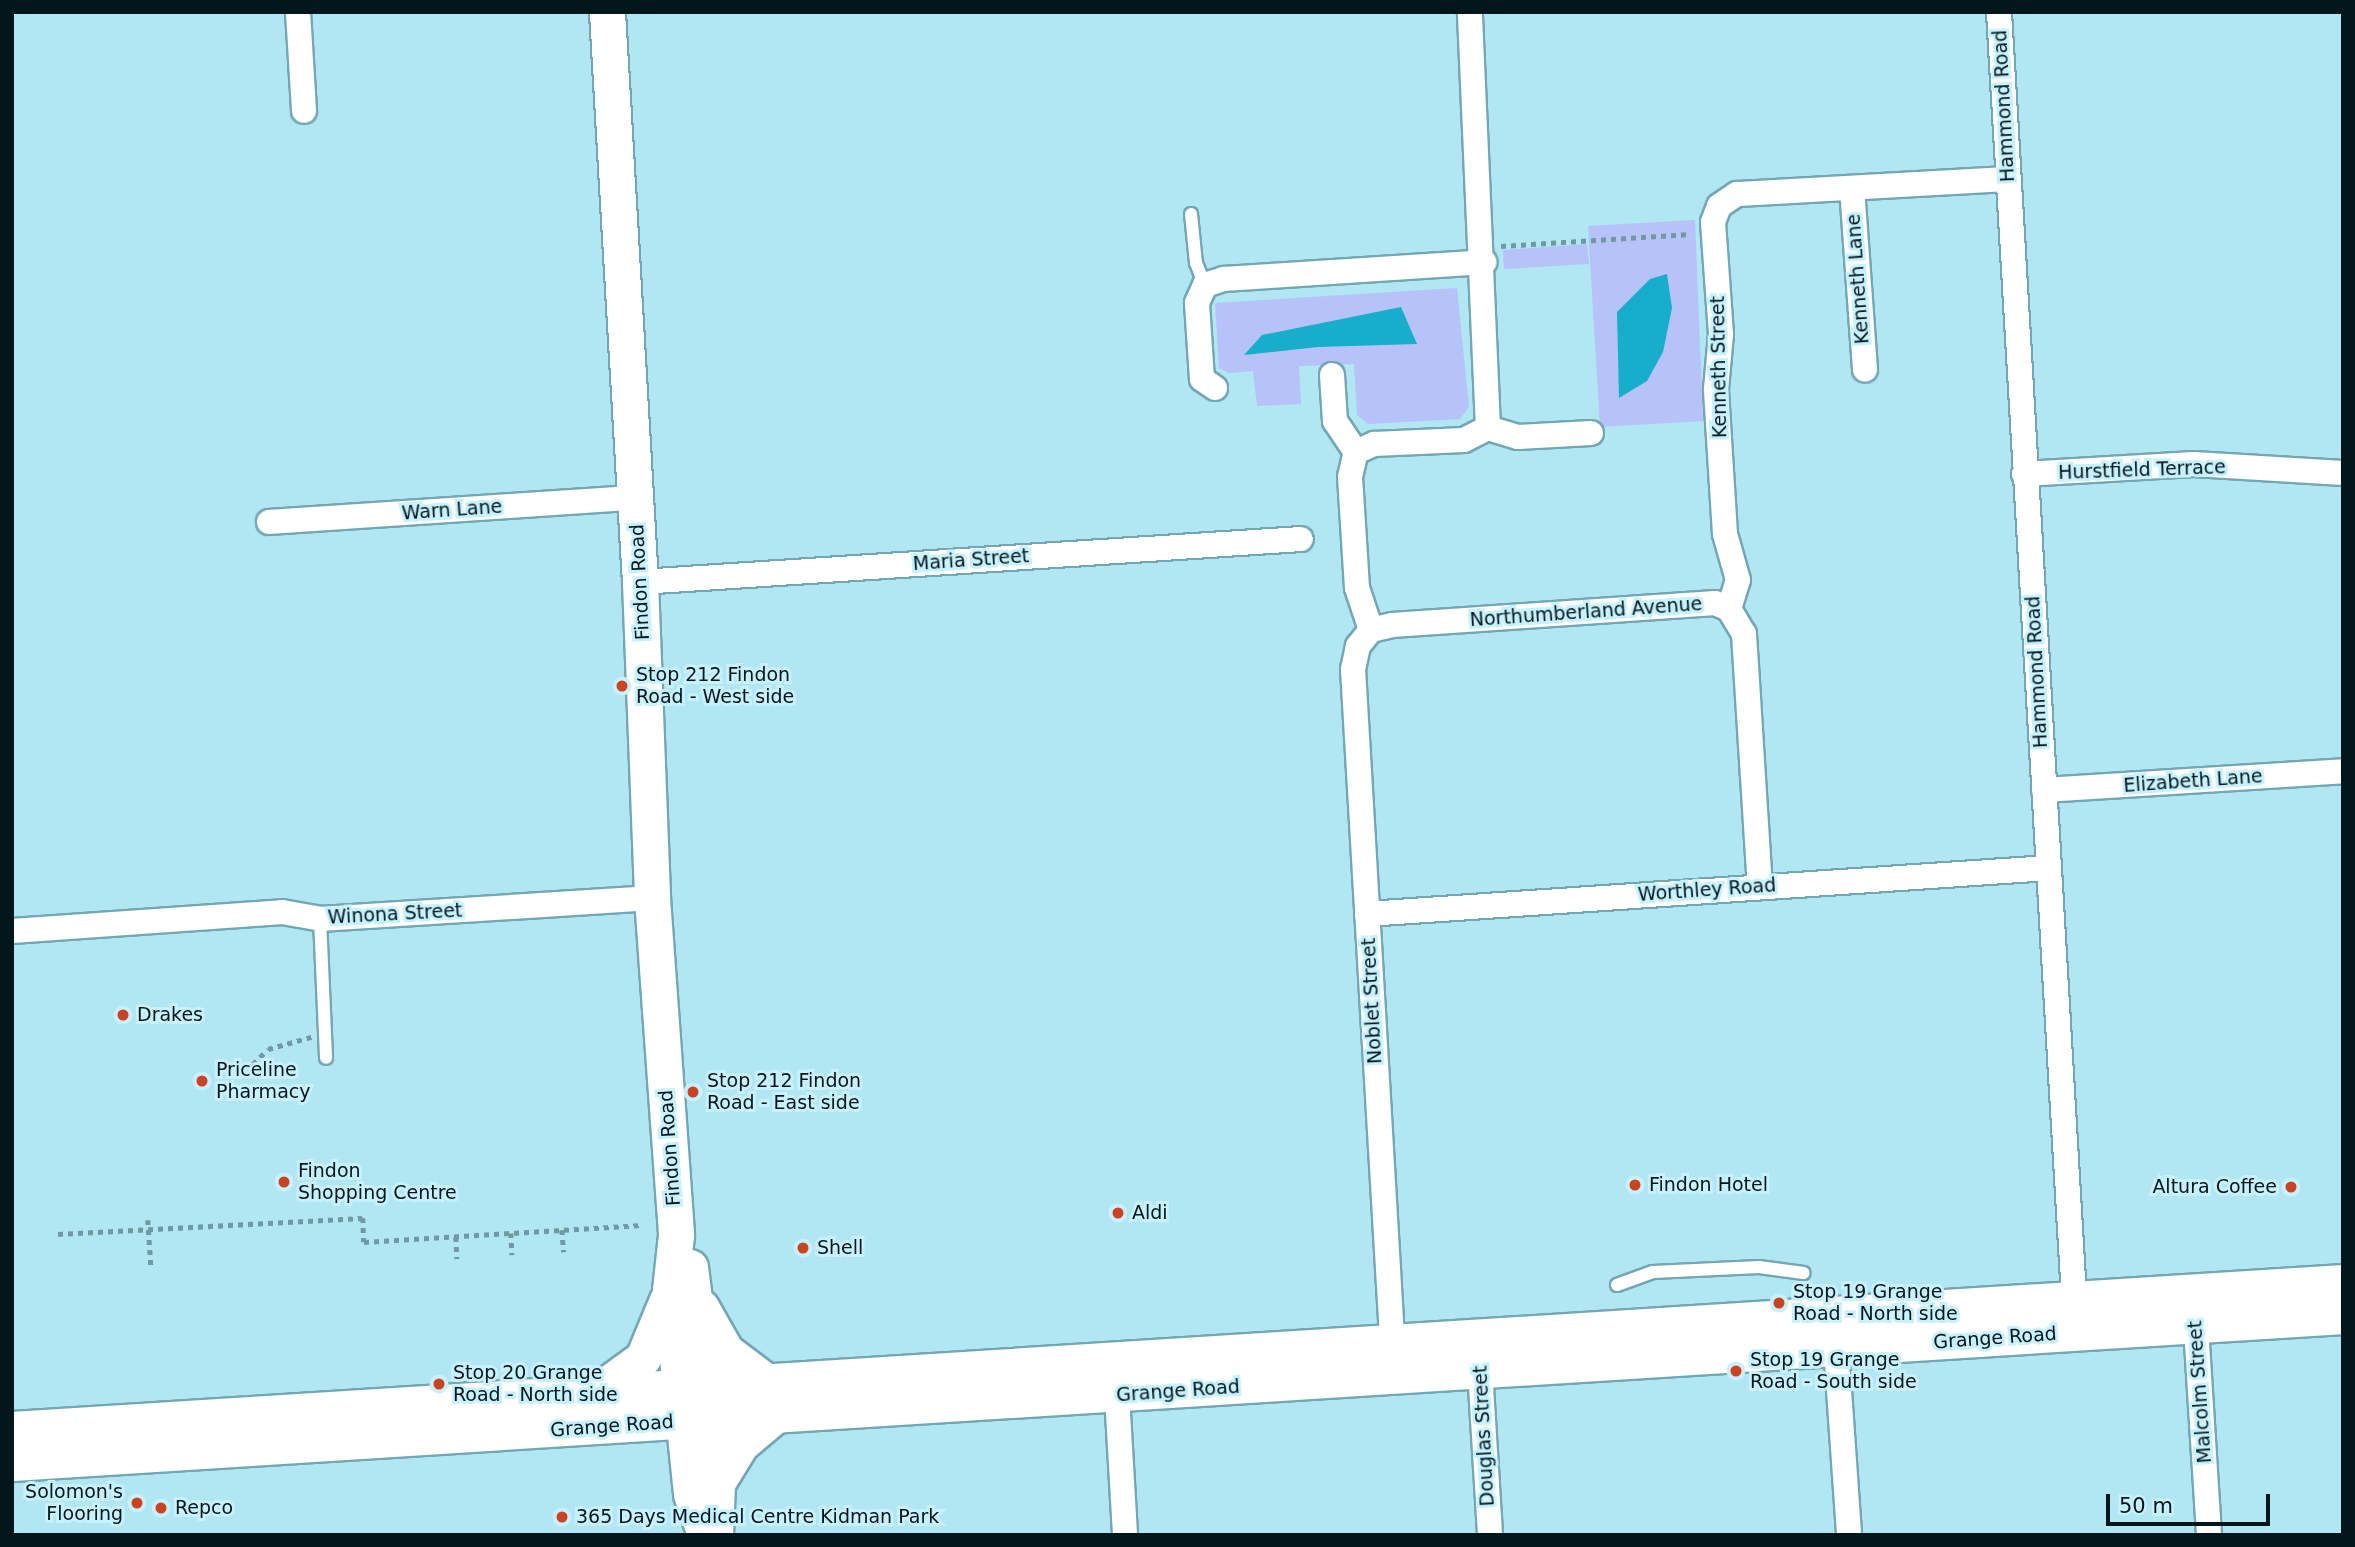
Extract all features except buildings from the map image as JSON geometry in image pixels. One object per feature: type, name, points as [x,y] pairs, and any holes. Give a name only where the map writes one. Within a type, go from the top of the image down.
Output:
[{"type":"main road","name":"Findon Road","points":[[607,12],[640,582],[652,898],[676,1235],[692,1271],[682,1293],[704,1489],[715,1535]]},
{"type":"main road","name":"Grange Road","points":[[773,1398],[1117,1395],[1394,1377],[1479,1355],[2075,1316],[2193,1291],[2343,1282]]},
{"type":"main road","points":[[592,1394],[643,1358],[682,1293],[726,1351],[773,1398],[741,1444],[704,1489],[662,1451],[623,1425]]},
{"type":"main road","name":"Grange Road","points":[[2075,1316],[2196,1325],[2343,1316]]},
{"type":"main road","name":"Grange Road","points":[[12,1429],[592,1394],[693,1404],[773,1398],[1116,1359],[1392,1342],[1479,1355]]},
{"type":"main road","name":"Grange Road","points":[[12,1463],[623,1425],[693,1404]]},
{"type":"main road","points":[[212,1417],[223,1450]]},
{"type":"main road","points":[[187,1452],[212,1417]]},
{"type":"main road","name":"Findon Road","points":[[704,1489],[705,1535]]},
{"type":"street","points":[[298,12],[303,111]]},
{"type":"street","points":[[1470,12],[1490,254],[1488,428]]},
{"type":"street","name":"Hammond Road","points":[[1999,12],[2075,1316]]},
{"type":"street","name":"Kenneth Street","points":[[1729,609],[1738,580],[1725,534],[1716,389],[1721,334],[1713,222],[1719,206],[1737,194],[2009,179]]},
{"type":"street","name":"Kenneth Lane","points":[[1852,188],[1865,370]]},
{"type":"street","points":[[1215,388],[1202,379],[1197,303],[1205,285],[1224,279],[1490,254]]},
{"type":"street","points":[[1332,375],[1335,421],[1356,452],[1350,477],[1357,588],[1371,630]]},
{"type":"street","points":[[1356,452],[1374,444],[1464,440],[1488,428],[1518,437],[1591,433]]},
{"type":"street","name":"Hurstfield Terrace","points":[[2024,474],[2194,464],[2343,473]]},
{"type":"street","name":"Warn Lane","points":[[269,522],[635,498]]},
{"type":"street","name":"Maria Street","points":[[640,582],[1301,539]]},
{"type":"street","name":"Northumberland Avenue","points":[[1371,630],[1392,625],[1716,603],[1729,609],[1744,634],[1760,886]]},
{"type":"street","name":"Noblet Street","points":[[1371,630],[1357,646],[1353,669],[1394,1377]]},
{"type":"street","name":"Elizabeth Lane","points":[[2044,790],[2343,771]]},
{"type":"street","name":"Worthley Road","points":[[1367,915],[2048,868]]},
{"type":"street","name":"Winona Street","points":[[12,931],[282,912],[320,919],[652,898]]},
{"type":"street","name":"Malcolm Street","points":[[2193,1291],[2209,1535]]},
{"type":"street","points":[[1835,1333],[1849,1535]]},
{"type":"street","name":"Douglas Street","points":[[1479,1355],[1490,1535]]},
{"type":"street","points":[[1116,1359],[1125,1535]]},
{"type":"lane","points":[[1191,214],[1196,263],[1205,285]]},
{"type":"lane","points":[[320,919],[326,1058]]},
{"type":"lane","points":[[1617,1284],[1653,1272],[1759,1267],[1804,1273]]},
{"type":"path","points":[[1490,254],[1690,236],[1698,228]]},
{"type":"path","points":[[253,1064],[268,1049],[305,1036],[326,1038]]},
{"type":"path","points":[[58,1234],[363,1218],[365,1242],[642,1225]]},
{"type":"path","points":[[148,1220],[150,1265]]},
{"type":"path","points":[[562,1230],[564,1252]]},
{"type":"path","points":[[511,1233],[512,1255]]},
{"type":"path","points":[[456,1237],[457,1259]]},
{"type":"shaded area","points":[[1695,220],[1703,421],[1600,427],[1588,226]]},
{"type":"shaded area","points":[[1587,244],[1589,264],[1504,269],[1503,250]]},
{"type":"shaded area","points":[[1667,274],[1672,308],[1663,352],[1647,381],[1619,398],[1617,312],[1650,279]]},
{"type":"shaded area","points":[[1457,288],[1469,407],[1460,419],[1368,424],[1357,415],[1354,364],[1299,366],[1301,404],[1257,406],[1253,371],[1229,373],[1219,368],[1215,303]]},
{"type":"shaded area","points":[[1401,307],[1417,344],[1318,347],[1244,355],[1262,335]]},
{"type":"place","name":"Stop 212 Findon Road - West side","points":[[622,686]]},
{"type":"place","name":"Drakes","points":[[123,1015]]},
{"type":"place","name":"Priceline Pharmacy","points":[[202,1081]]},
{"type":"place","name":"Stop 212 Findon Road - East side","points":[[693,1092]]},
{"type":"place","name":"Findon Shopping Centre","points":[[284,1182]]},
{"type":"place","name":"Findon Hotel","points":[[1635,1185]]},
{"type":"place","name":"Altura Coffee","points":[[2291,1187]]},
{"type":"place","name":"Aldi","points":[[1118,1213]]},
{"type":"place","name":"Shell","points":[[803,1248]]},
{"type":"place","name":"Stop 19 Grange Road - North side","points":[[1779,1303]]},
{"type":"place","name":"Stop 19 Grange Road - South side","points":[[1736,1371]]},
{"type":"place","name":"Stop 20 Grange Road - North side","points":[[439,1384]]},
{"type":"place","name":"Solomon's Flooring","points":[[137,1503]]},
{"type":"place","name":"Repco","points":[[161,1508]]},
{"type":"place","name":"365 Days Medical Centre Kidman Park","points":[[562,1517]]}]
